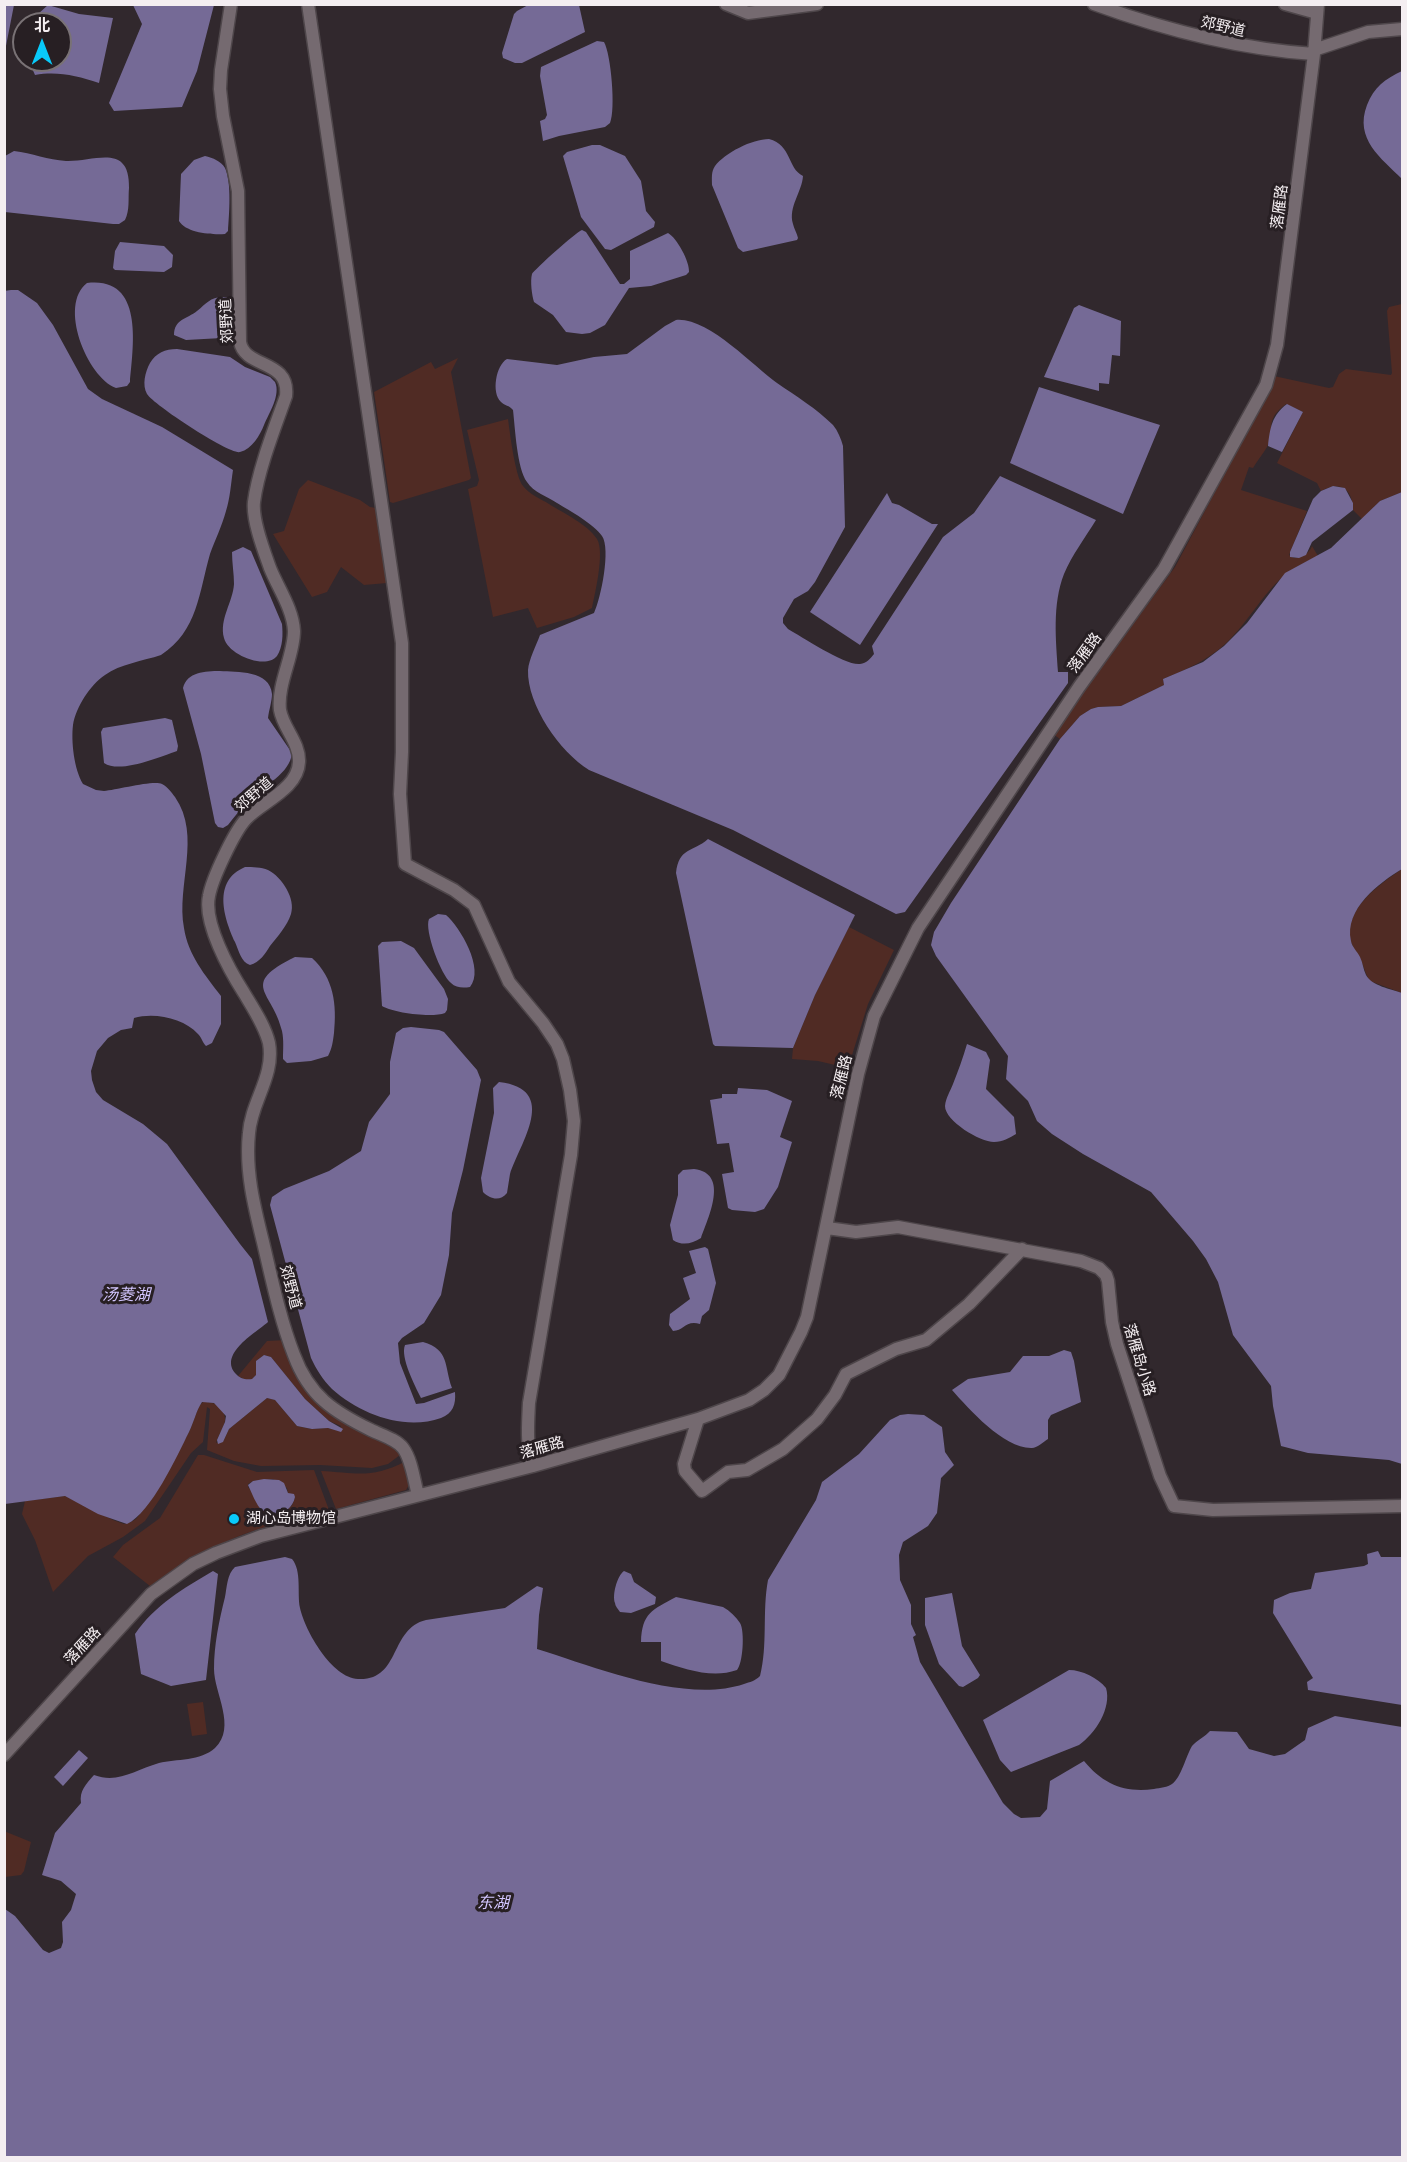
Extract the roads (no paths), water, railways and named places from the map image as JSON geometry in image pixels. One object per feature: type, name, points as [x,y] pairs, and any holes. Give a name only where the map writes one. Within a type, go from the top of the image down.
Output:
[{"type":"street","name":"郊野道","points":[[231,4],[220,89],[239,206],[241,346],[251,357],[280,374],[287,386],[254,504],[258,528],[270,566],[292,622],[293,638],[286,665],[280,710],[296,748],[299,762],[296,772],[286,787],[248,817],[238,830],[213,880],[208,899],[209,919],[236,978],[265,1032],[269,1046],[267,1076],[249,1131],[249,1170],[252,1195],[274,1289],[294,1354],[304,1377],[326,1404],[346,1418],[396,1442],[404,1449],[418,1495]]},
{"type":"street","points":[[308,4],[402,643],[400,794],[405,864],[454,890],[474,905],[509,982],[557,1044],[570,1090],[574,1121],[571,1155],[529,1403],[528,1446],[533,1466]]},
{"type":"street","points":[[726,4],[741,12],[757,13],[817,4]]},
{"type":"street","name":"郊野道","points":[[1094,4],[1181,32],[1273,52],[1314,52],[1368,32],[1402,29]]},
{"type":"street","points":[[1285,4],[1317,9]]},
{"type":"street","name":"落雁路","points":[[4,1755],[152,1594],[193,1564],[261,1536],[533,1466],[698,1419],[757,1396],[779,1375],[807,1317],[841,1148],[874,1016],[918,928],[1079,687],[1164,569],[1266,385],[1277,345],[1314,52],[1317,9]]},
{"type":"street","name":"落雁岛小路","points":[[826,1228],[856,1232],[898,1227],[1022,1249],[1081,1261],[1100,1268],[1108,1281],[1112,1322],[1117,1344],[1161,1476],[1174,1506],[1213,1510],[1402,1506]]},
{"type":"street","points":[[698,1419],[684,1464],[686,1471],[702,1491],[728,1472],[747,1470],[783,1449],[817,1419],[835,1395],[846,1374],[896,1349],[926,1340],[985,1288],[1022,1249]]},
{"type":"water","points":[[530,4],[579,5],[585,32],[522,63],[503,58],[502,53],[514,14]]},
{"type":"water","points":[[4,5],[14,5],[5,51]]},
{"type":"water","points":[[48,5],[79,14],[113,18],[99,83],[67,75],[35,75],[34,72],[72,72],[72,12],[40,12]]},
{"type":"water","points":[[133,5],[214,5],[197,71],[182,107],[114,111],[109,103],[142,24]]},
{"type":"water","points":[[597,41],[604,42],[607,48],[611,69],[613,95],[610,123],[605,127],[543,141],[540,121],[547,115],[540,76],[541,67]]},
{"type":"water","points":[[1402,71],[1402,179],[1372,147],[1364,128],[1364,117],[1367,105],[1377,88]]},
{"type":"water","points":[[769,139],[782,146],[794,168],[803,176],[792,212],[798,238],[743,252],[738,248],[712,185],[712,173],[719,161],[732,152],[755,141]]},
{"type":"water","points":[[600,145],[625,156],[641,181],[646,211],[655,222],[654,227],[611,250],[605,249],[581,217],[563,156],[567,152]]},
{"type":"water","points":[[14,151],[66,161],[99,158],[117,160],[124,165],[128,174],[128,212],[125,220],[119,224],[113,224],[5,212],[5,156]]},
{"type":"water","points":[[205,156],[221,163],[227,174],[229,208],[228,231],[225,234],[193,231],[179,221],[181,174],[194,160]]},
{"type":"water","points":[[582,230],[586,232],[620,284],[630,279],[630,251],[668,233],[682,251],[689,272],[651,286],[629,288],[605,325],[590,333],[566,332],[553,315],[534,302],[531,277],[547,259]]},
{"type":"water","points":[[120,242],[164,246],[173,255],[172,267],[164,272],[115,270],[113,268],[115,251]]},
{"type":"water","points":[[87,283],[106,284],[119,291],[127,302],[133,333],[133,351],[130,382],[127,386],[116,388],[105,381],[86,356],[76,323],[75,307],[79,293]]},
{"type":"water","name":"汤菱湖","points":[[18,290],[37,303],[53,325],[88,389],[102,399],[162,427],[233,470],[224,517],[210,554],[190,623],[183,634],[161,655],[118,668],[99,679],[80,704],[72,732],[75,763],[83,784],[104,791],[143,784],[162,784],[174,795],[183,812],[188,844],[182,912],[184,928],[193,956],[221,996],[221,1024],[212,1043],[206,1046],[192,1028],[177,1020],[159,1016],[134,1018],[132,1028],[121,1030],[108,1038],[97,1051],[91,1071],[92,1080],[96,1092],[103,1100],[143,1124],[167,1144],[252,1259],[268,1322],[241,1344],[236,1351],[231,1365],[235,1373],[243,1379],[252,1379],[256,1375],[256,1361],[264,1355],[271,1357],[305,1399],[329,1421],[343,1429],[341,1432],[328,1428],[312,1429],[297,1426],[275,1400],[267,1398],[229,1429],[223,1442],[218,1444],[217,1440],[226,1416],[214,1403],[202,1402],[162,1483],[145,1508],[127,1524],[98,1514],[65,1496],[5,1504],[4,291]]},
{"type":"water","points":[[228,298],[229,301],[221,327],[222,338],[186,340],[174,335],[179,322],[211,300]]},
{"type":"water","points":[[1079,305],[1121,321],[1120,356],[1112,355],[1109,384],[1099,383],[1099,391],[1044,377],[1074,308]]},
{"type":"water","points":[[676,320],[689,321],[716,334],[820,414],[833,425],[839,435],[843,446],[845,527],[815,582],[808,591],[794,599],[783,618],[783,623],[788,629],[835,656],[860,664],[871,658],[874,654],[872,646],[943,537],[974,513],[1000,476],[1096,520],[1067,567],[1060,586],[1056,648],[1058,672],[1068,672],[1068,683],[905,912],[896,914],[733,830],[589,770],[567,752],[557,740],[533,698],[528,670],[540,635],[594,613],[602,585],[606,551],[602,536],[593,527],[537,491],[527,482],[519,458],[513,410],[501,402],[496,392],[496,379],[500,367],[507,359],[557,365],[594,357],[627,354]]},
{"type":"water","points":[[177,349],[230,357],[245,367],[270,377],[275,382],[277,393],[274,404],[260,433],[248,448],[240,452],[222,446],[177,418],[147,394],[145,378],[150,363],[161,352]]},
{"type":"water","points":[[1039,387],[1160,425],[1123,514],[1010,463]]},
{"type":"water","points":[[1287,404],[1303,412],[1282,452],[1268,446],[1273,422]]},
{"type":"water","points":[[1333,486],[1345,488],[1353,503],[1353,510],[1312,542],[1306,555],[1299,558],[1290,557],[1290,552],[1313,499],[1321,491]]},
{"type":"water","points":[[1402,492],[1402,869],[1365,898],[1353,918],[1350,929],[1352,943],[1369,979],[1382,987],[1402,993],[1402,1464],[1389,1460],[1308,1453],[1281,1446],[1271,1386],[1233,1335],[1218,1282],[1206,1259],[1151,1192],[1083,1154],[1052,1134],[1037,1121],[1028,1101],[1006,1079],[1008,1056],[936,956],[931,945],[934,932],[951,903],[1060,739],[1080,716],[1098,707],[1121,706],[1164,685],[1163,679],[1203,662],[1224,646],[1247,623],[1285,573],[1331,548],[1380,501]]},
{"type":"water","points":[[887,493],[892,503],[932,524],[938,524],[860,645],[810,612]]},
{"type":"water","points":[[243,547],[251,551],[282,624],[280,649],[272,660],[248,659],[232,650],[224,638],[223,624],[234,584],[232,552]]},
{"type":"water","points":[[203,672],[243,672],[265,680],[272,694],[268,718],[292,753],[282,773],[250,799],[223,828],[218,827],[215,823],[201,754],[183,688],[188,679],[193,676]]},
{"type":"water","points":[[165,718],[172,720],[177,751],[129,766],[111,766],[104,763],[101,732],[103,728]]},
{"type":"water","points":[[708,839],[855,915],[815,995],[793,1048],[715,1046],[713,1044],[676,873],[683,855]]},
{"type":"water","points":[[245,867],[263,868],[273,873],[287,889],[292,908],[282,931],[262,957],[250,965],[244,961],[239,952],[227,922],[223,901],[228,881]]},
{"type":"water","points":[[438,914],[446,915],[452,921],[469,949],[475,970],[470,987],[453,985],[438,962],[428,925],[429,919]]},
{"type":"water","points":[[401,941],[414,948],[444,989],[448,999],[445,1013],[413,1014],[382,1006],[378,946],[382,942]]},
{"type":"water","points":[[295,957],[312,958],[325,974],[332,992],[335,1023],[328,1056],[311,1061],[287,1063],[283,1059],[282,1031],[278,1017],[264,990],[263,982],[278,967]]},
{"type":"water","points":[[403,1028],[444,1032],[477,1070],[481,1080],[452,1213],[449,1255],[441,1295],[424,1323],[398,1343],[400,1363],[416,1404],[455,1392],[455,1401],[451,1411],[441,1418],[427,1422],[398,1421],[369,1413],[343,1398],[320,1374],[311,1358],[270,1205],[272,1197],[284,1189],[329,1171],[361,1151],[369,1122],[390,1094],[390,1062],[396,1033]]},
{"type":"water","points":[[967,1044],[986,1052],[990,1060],[986,1089],[1014,1117],[1016,1134],[1006,1140],[994,1142],[980,1138],[964,1130],[947,1112],[946,1100]]},
{"type":"water","points":[[499,1082],[517,1087],[528,1095],[532,1106],[527,1133],[510,1174],[507,1193],[495,1199],[483,1192],[481,1178],[494,1113],[493,1088]]},
{"type":"water","points":[[738,1088],[767,1090],[792,1101],[780,1137],[792,1142],[778,1187],[764,1209],[755,1212],[728,1208],[722,1174],[734,1172],[729,1143],[717,1144],[710,1100],[722,1098],[722,1094],[737,1094]]},
{"type":"water","points":[[694,1169],[705,1172],[711,1179],[714,1198],[701,1238],[683,1244],[673,1240],[670,1225],[678,1195],[678,1175],[683,1170]]},
{"type":"water","points":[[705,1247],[708,1249],[716,1283],[709,1310],[702,1316],[700,1324],[691,1323],[673,1331],[669,1325],[670,1314],[690,1299],[683,1278],[696,1273],[689,1251]]},
{"type":"water","points":[[423,1342],[432,1345],[442,1354],[452,1388],[421,1398],[409,1372],[404,1350],[405,1345]]},
{"type":"water","points":[[1064,1350],[1071,1352],[1074,1361],[1081,1402],[1051,1415],[1048,1420],[1048,1439],[1034,1448],[1021,1447],[999,1435],[977,1417],[952,1390],[968,1379],[1010,1372],[1023,1356],[1049,1356]]},
{"type":"water","name":"东湖","points":[[908,1414],[924,1415],[942,1427],[945,1452],[954,1465],[941,1478],[937,1513],[928,1526],[903,1542],[899,1555],[900,1580],[911,1605],[911,1624],[916,1635],[913,1637],[920,1662],[1003,1803],[1014,1814],[1021,1818],[1040,1817],[1047,1809],[1050,1781],[1084,1761],[1099,1776],[1124,1788],[1143,1790],[1168,1786],[1178,1777],[1192,1746],[1210,1731],[1237,1732],[1249,1749],[1274,1756],[1285,1754],[1305,1740],[1308,1728],[1335,1716],[1402,1727],[1402,2157],[5,2157],[5,1909],[15,1916],[43,1950],[49,1953],[61,1948],[62,1922],[71,1910],[76,1894],[61,1881],[42,1875],[55,1833],[81,1803],[82,1791],[86,1785],[94,1775],[119,1777],[159,1763],[203,1755],[215,1748],[221,1740],[224,1720],[215,1678],[215,1651],[228,1581],[235,1567],[285,1557],[292,1559],[298,1576],[300,1608],[308,1629],[321,1652],[348,1677],[358,1679],[372,1677],[382,1672],[406,1633],[414,1625],[426,1620],[505,1608],[537,1586],[543,1588],[537,1649],[640,1681],[668,1686],[695,1690],[721,1689],[744,1684],[760,1676],[764,1652],[768,1580],[816,1500],[822,1482],[859,1454],[890,1420]]},
{"type":"water","points":[[279,1480],[284,1483],[288,1493],[294,1494],[293,1502],[287,1510],[272,1514],[258,1506],[248,1485],[253,1481]]},
{"type":"water","points":[[1378,1551],[1381,1557],[1402,1557],[1402,1705],[1308,1690],[1307,1682],[1313,1678],[1273,1613],[1274,1600],[1290,1593],[1311,1589],[1315,1573],[1364,1566],[1368,1564],[1367,1554]]},
{"type":"water","points":[[213,1571],[218,1574],[206,1680],[171,1686],[141,1674],[135,1634],[161,1606]]},
{"type":"water","points":[[624,1571],[631,1574],[634,1582],[656,1597],[655,1604],[631,1613],[620,1612],[614,1595],[617,1581]]},
{"type":"water","points":[[952,1593],[962,1646],[980,1675],[963,1687],[959,1686],[939,1664],[925,1625],[925,1598]]},
{"type":"water","points":[[676,1597],[723,1607],[737,1619],[742,1627],[743,1640],[741,1661],[737,1670],[718,1674],[679,1667],[661,1661],[661,1642],[641,1642],[646,1618],[655,1609]]},
{"type":"water","points":[[1069,1670],[1089,1675],[1106,1688],[1107,1704],[1101,1720],[1079,1745],[1011,1772],[1000,1760],[983,1720]]},
{"type":"water","points":[[79,1750],[88,1758],[63,1786],[54,1777]]},
{"type":"place","name":"湖心岛博物馆","points":[[234,1519]]}]
